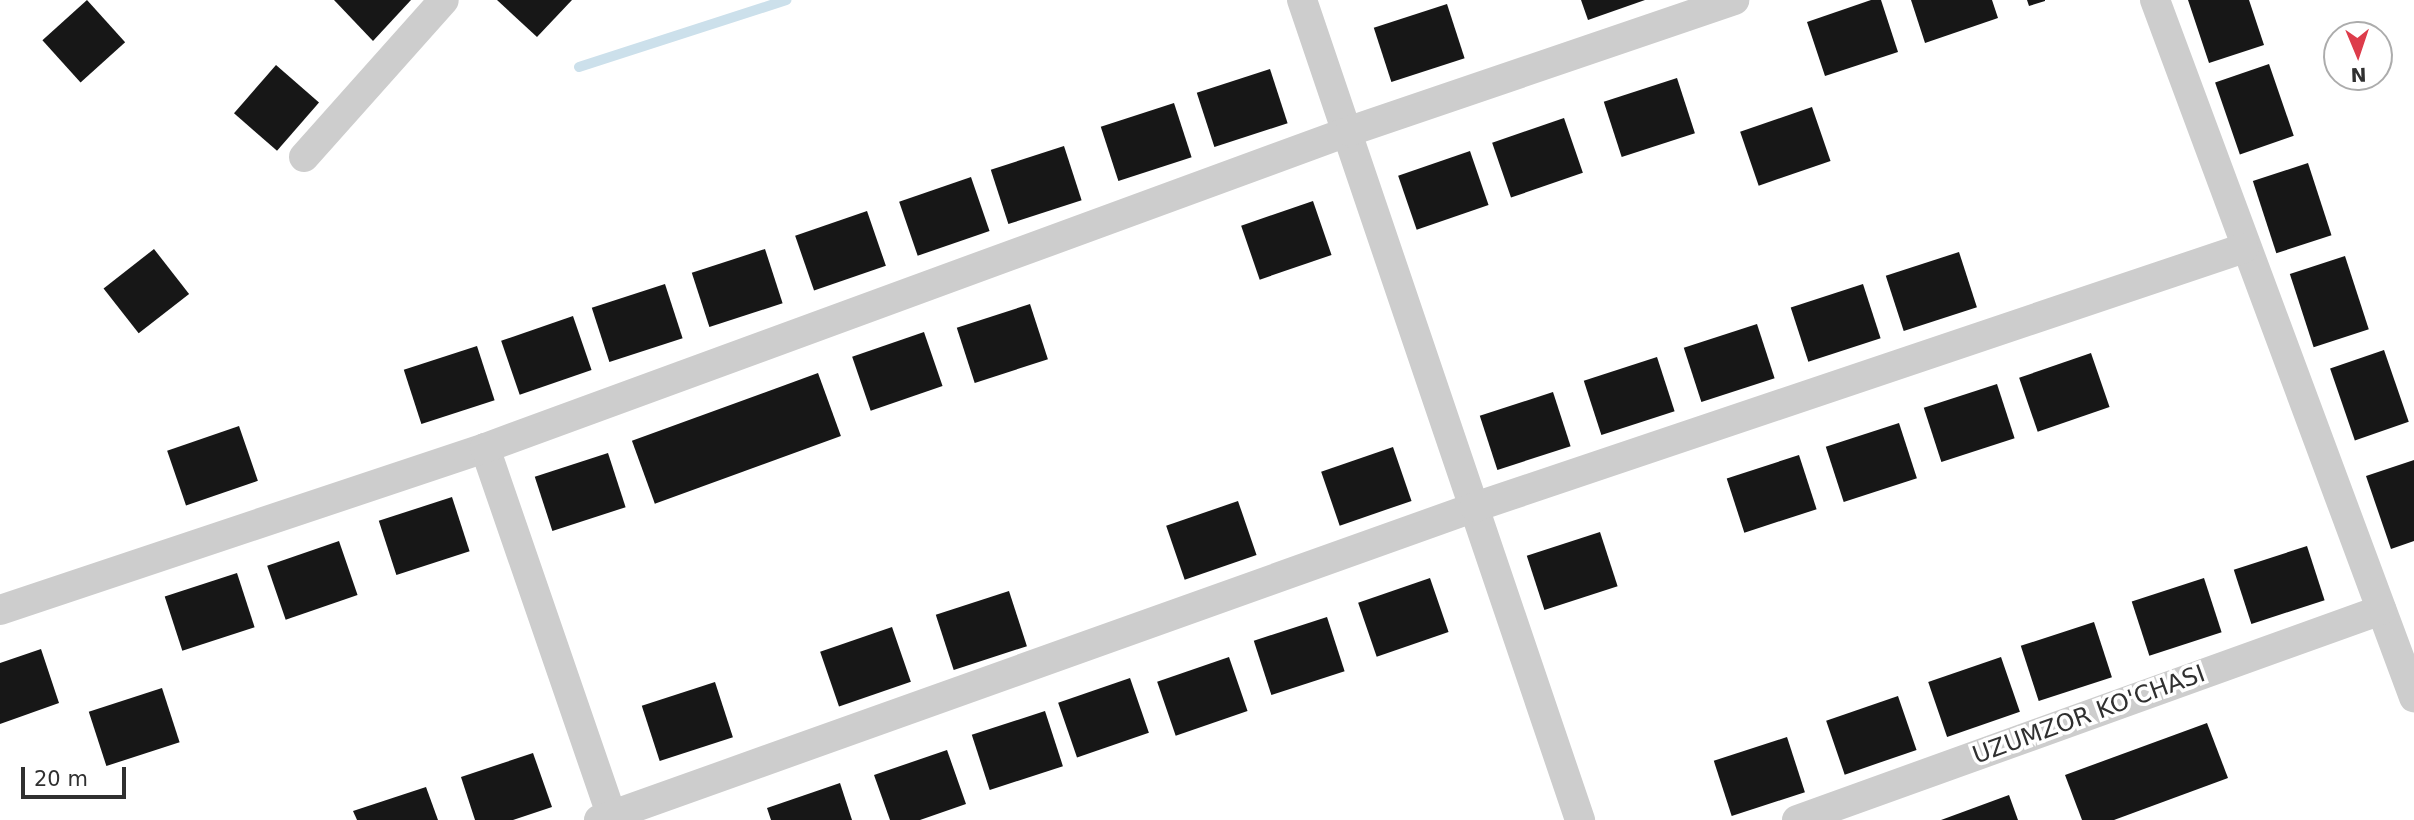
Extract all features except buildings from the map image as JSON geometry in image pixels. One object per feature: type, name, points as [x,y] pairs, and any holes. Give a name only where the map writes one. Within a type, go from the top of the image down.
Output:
[{"type":"street","points":[[304,157],[444,0]]},
{"type":"street","points":[[1301,0],[1350,131],[1580,820]]},
{"type":"street","points":[[0,610],[485,448],[1350,131],[1734,0]]},
{"type":"street","points":[[2155,0],[2244,248],[2414,697]]},
{"type":"street","points":[[485,448],[608,819],[1475,507],[2244,248]]},
{"type":"street","name":"UZUMZOR KO'CHASI","points":[[1797,820],[2381,610]]},
{"type":"waterway","points":[[579,67],[786,0]]}]
